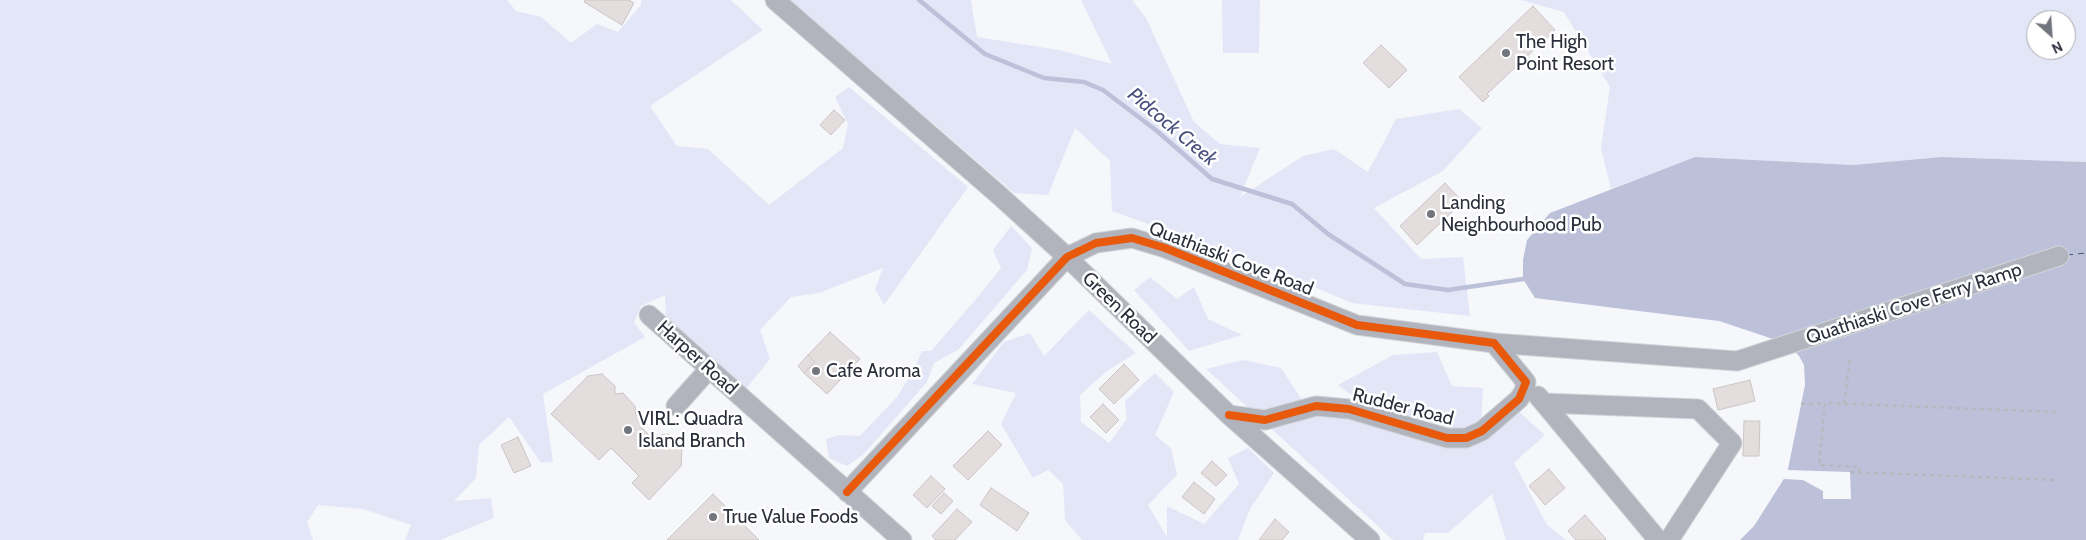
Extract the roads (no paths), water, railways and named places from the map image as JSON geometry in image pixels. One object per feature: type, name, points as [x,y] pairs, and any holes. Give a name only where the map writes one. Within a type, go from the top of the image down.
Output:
[{"type":"street","name":"Green Road","points":[[775,0],[1000,196],[1067,257],[1229,415],[1370,540]]},
{"type":"street","name":"Quathiaski Cove Road","points":[[847,492],[1067,257],[1096,243],[1132,238],[1165,248],[1357,325],[1494,344]]},
{"type":"street","name":"Quathiaski Cove Ferry Ramp","points":[[1494,344],[1737,361],[2059,256]]},
{"type":"street","name":"Harper Road","points":[[649,315],[902,540]]},
{"type":"street","points":[[1494,344],[1658,540]]},
{"type":"street","points":[[676,406],[709,369]]},
{"type":"street","name":"Rudder Road","points":[[1229,415],[1265,420],[1316,406],[1349,409],[1447,438],[1466,438],[1482,431],[1519,399],[1526,382]]},
{"type":"street","points":[[1544,403],[1698,409],[1732,443],[1669,540]]},
{"type":"waterway","name":"Pidcock Creek","points":[[919,0],[985,54],[1044,78],[1084,82],[1103,90],[1157,131],[1212,179],[1292,204],[1328,234],[1405,284],[1448,290],[1523,279]]},
{"type":"place","name":"The High Point Resort","points":[[1506,53]]},
{"type":"place","name":"Landing Neighbourhood Pub","points":[[1431,214]]},
{"type":"place","name":"Cafe Aroma","points":[[816,371]]},
{"type":"place","name":"VIRL: Quadra Island Branch","points":[[628,430]]},
{"type":"place","name":"True Value Foods","points":[[713,517]]}]
